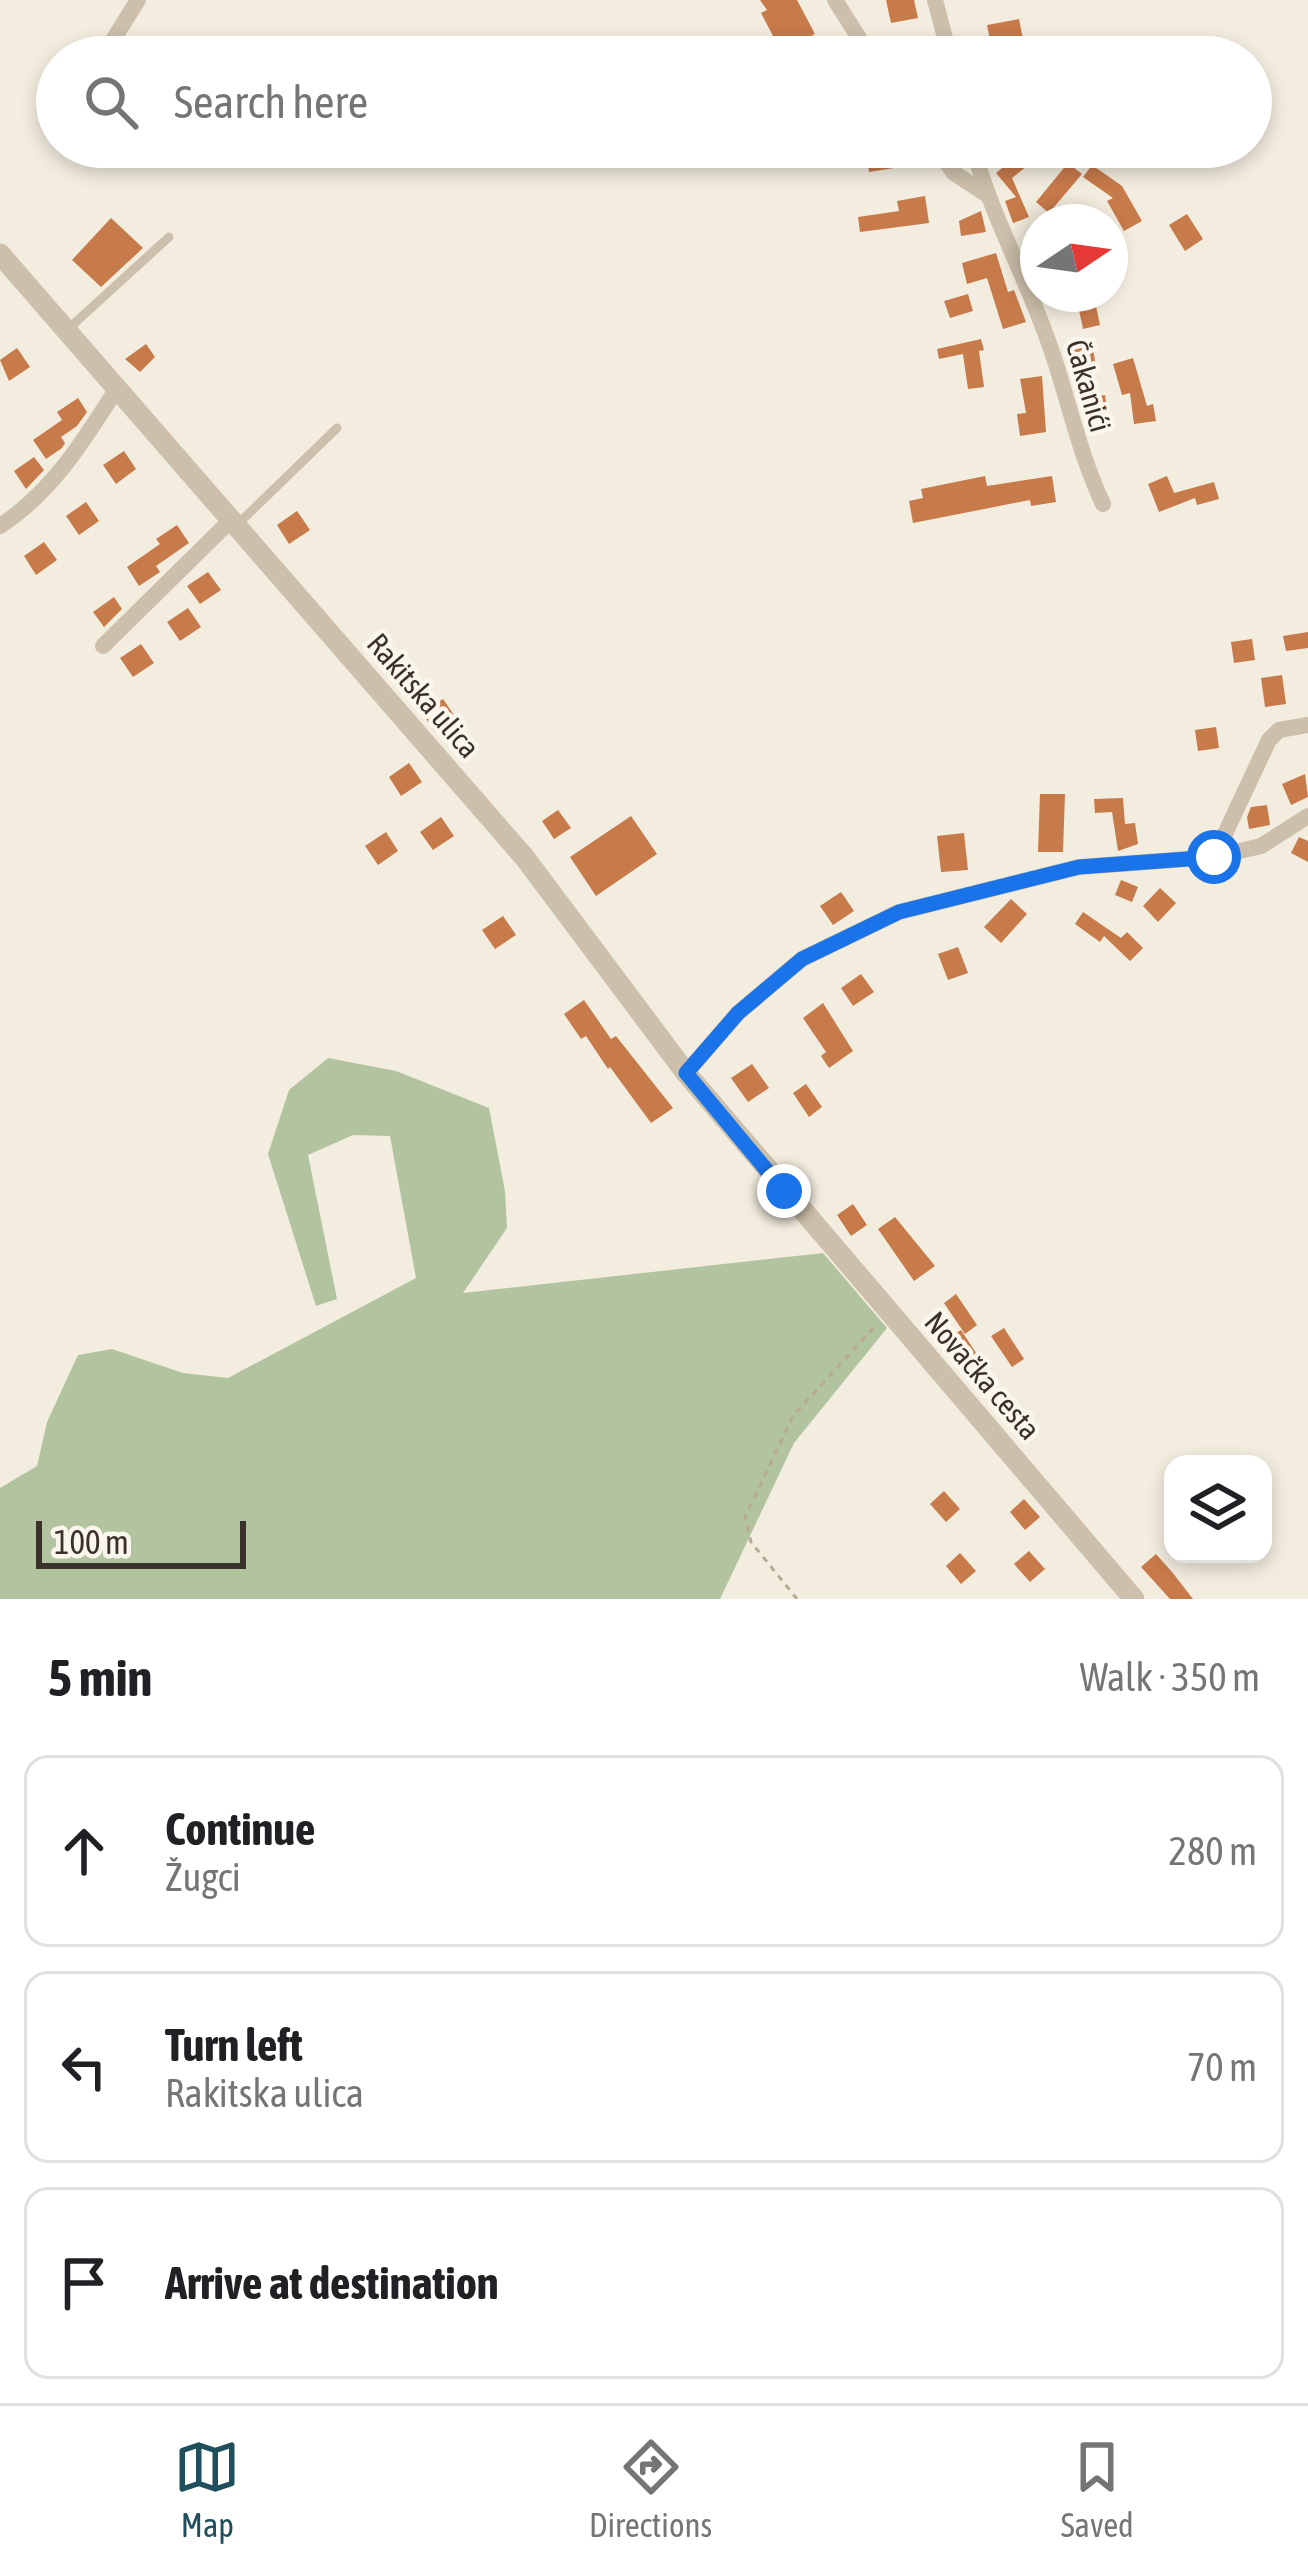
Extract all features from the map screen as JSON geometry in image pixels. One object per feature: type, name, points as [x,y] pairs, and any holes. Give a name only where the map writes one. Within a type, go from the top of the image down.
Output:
[{"type":"street","points":[[115,36],[138,0]]},
{"type":"street","points":[[835,0],[858,36]]},
{"type":"street","points":[[935,0],[944,36]]},
{"type":"street","points":[[950,168],[986,194]]},
{"type":"street","name":"Čakanići","points":[[979,168],[1053,355],[1081,458],[1102,504]]},
{"type":"street","name":"Rakitska ulica","points":[[0,254],[525,858],[686,1073],[784,1191]]},
{"type":"street","points":[[0,526],[70,462],[116,390]]},
{"type":"street","points":[[103,646],[232,524]]},
{"type":"street","points":[[1214,857],[1269,740],[1280,730],[1308,725]]},
{"type":"street","points":[[686,1073],[738,1013],[802,959],[899,912],[1079,867],[1214,857],[1261,846],[1308,816]]},
{"type":"street","name":"Novačka cesta","points":[[784,1191],[1134,1599]]},
{"type":"lane","points":[[66,331],[169,237]]},
{"type":"lane","points":[[232,524],[337,428]]},
{"type":"path","points":[[796,1599],[751,1542],[745,1517],[793,1416],[888,1312]]},
{"type":"green space","points":[[328,1058],[396,1071],[489,1108],[507,1228],[463,1293],[823,1253],[887,1328],[794,1443],[720,1599],[0,1599],[0,1488],[37,1466],[47,1422],[78,1355],[112,1349],[183,1373],[228,1378],[416,1278],[390,1136],[353,1135],[308,1155],[337,1299],[316,1306],[268,1154],[289,1090]]},
{"type":"building","points":[[760,0],[797,0],[815,34],[773,36],[761,13],[767,10]]},
{"type":"building","points":[[886,0],[914,0],[918,18],[891,23]]},
{"type":"building","points":[[1019,19],[1022,36],[989,36],[987,25]]},
{"type":"building","points":[[1002,168],[1025,168],[1012,178],[1023,204],[1020,220],[1013,223],[1005,201],[1016,197],[996,173]]},
{"type":"building","points":[[1064,168],[1082,174],[1057,204],[1038,204]]},
{"type":"building","points":[[1090,168],[1122,186],[1142,221],[1128,229],[1128,204],[1109,204],[1113,198],[1083,177]]},
{"type":"building","points":[[925,196],[929,223],[860,232],[858,217],[899,211],[897,201]]},
{"type":"building","points":[[981,211],[986,232],[961,236],[959,221]]},
{"type":"building","points":[[1187,214],[1203,239],[1185,251],[1169,225]]},
{"type":"building","points":[[111,218],[143,248],[101,287],[72,260]]},
{"type":"building","points":[[996,253],[1008,292],[1014,290],[1026,322],[1003,329],[987,278],[967,284],[962,263]]},
{"type":"building","points":[[968,294],[973,311],[950,318],[944,301]]},
{"type":"building","points":[[1079,312],[1097,312],[1100,325],[1083,329]]},
{"type":"building","points":[[981,339],[984,387],[968,389],[963,354],[939,359],[937,349]]},
{"type":"building","points":[[1092,340],[1095,361],[1070,365],[1067,344]]},
{"type":"building","points":[[146,344],[155,357],[140,372],[125,359]]},
{"type":"building","points":[[17,348],[30,367],[9,381],[0,360]]},
{"type":"building","points":[[1133,358],[1156,421],[1134,424],[1130,393],[1122,395],[1113,364]]},
{"type":"building","points":[[1042,376],[1046,432],[1020,436],[1017,414],[1026,413],[1020,379]]},
{"type":"building","points":[[1105,395],[1108,416],[1086,420],[1080,399]]},
{"type":"building","points":[[78,398],[87,412],[61,437],[62,448],[46,459],[33,440],[62,420],[57,412]]},
{"type":"building","points":[[124,451],[136,469],[116,484],[103,465]]},
{"type":"building","points":[[34,457],[44,470],[26,489],[14,471]]},
{"type":"building","points":[[985,476],[987,486],[1052,476],[1056,502],[1031,506],[1030,500],[913,523],[909,501],[923,498],[921,489]]},
{"type":"building","points":[[1167,476],[1174,493],[1214,482],[1219,499],[1197,505],[1195,498],[1159,512],[1148,484]]},
{"type":"building","points":[[86,502],[99,521],[79,535],[66,516]]},
{"type":"building","points":[[297,511],[310,530],[289,544],[277,525]]},
{"type":"building","points":[[177,525],[189,543],[156,566],[160,572],[139,586],[127,567],[160,544],[156,539]]},
{"type":"building","points":[[44,542],[57,560],[36,575],[24,556]]},
{"type":"building","points":[[208,572],[221,590],[200,604],[187,586]]},
{"type":"building","points":[[114,597],[122,609],[104,627],[93,612]]},
{"type":"building","points":[[188,608],[201,627],[180,641],[167,622]]},
{"type":"building","points":[[1308,632],[1308,648],[1286,651],[1283,636]]},
{"type":"building","points":[[1252,639],[1255,660],[1234,663],[1231,642]]},
{"type":"building","points":[[141,644],[154,663],[133,677],[120,658]]},
{"type":"building","points":[[1282,675],[1286,704],[1265,707],[1261,678]]},
{"type":"building","points":[[443,699],[456,718],[435,732],[422,713]]},
{"type":"building","points":[[1216,727],[1219,748],[1198,751],[1195,730]]},
{"type":"building","points":[[409,763],[422,782],[401,796],[389,777]]},
{"type":"building","points":[[1305,774],[1308,797],[1291,805],[1282,784]]},
{"type":"building","points":[[1040,794],[1065,794],[1063,852],[1038,852]]},
{"type":"building","points":[[1123,798],[1125,824],[1135,823],[1138,844],[1118,851],[1112,812],[1095,813],[1094,799]]},
{"type":"building","points":[[1267,805],[1270,825],[1249,829],[1251,807]]},
{"type":"building","points":[[558,810],[571,828],[554,839],[542,821]]},
{"type":"building","points":[[631,816],[657,854],[596,896],[570,857]]},
{"type":"building","points":[[441,817],[454,836],[433,850],[420,832]]},
{"type":"building","points":[[386,832],[398,851],[378,865],[365,846]]},
{"type":"building","points":[[964,833],[968,870],[941,872],[937,836]]},
{"type":"building","points":[[1299,837],[1308,841],[1308,862],[1291,853]]},
{"type":"building","points":[[1121,880],[1138,887],[1132,902],[1115,895]]},
{"type":"building","points":[[1160,888],[1176,903],[1158,922],[1143,906]]},
{"type":"building","points":[[841,892],[854,911],[833,925],[820,906]]},
{"type":"building","points":[[1011,899],[1027,914],[1001,943],[984,927]]},
{"type":"building","points":[[1083,912],[1121,938],[1127,932],[1143,948],[1130,961],[1104,936],[1100,942],[1075,924]]},
{"type":"building","points":[[503,916],[516,935],[495,949],[482,930]]},
{"type":"building","points":[[958,947],[968,973],[948,980],[938,954]]},
{"type":"building","points":[[861,974],[874,992],[853,1006],[841,988]]},
{"type":"building","points":[[584,1000],[611,1039],[616,1036],[673,1108],[651,1123],[564,1014]]},
{"type":"building","points":[[823,1003],[853,1051],[829,1068],[821,1056],[826,1052],[803,1018]]},
{"type":"building","points":[[752,1064],[769,1088],[748,1102],[731,1078]]},
{"type":"building","points":[[806,1084],[822,1107],[809,1117],[793,1093]]},
{"type":"building","points":[[853,1204],[867,1225],[851,1236],[837,1215]]},
{"type":"building","points":[[895,1217],[935,1266],[914,1281],[878,1229]]},
{"type":"building","points":[[956,1294],[977,1325],[965,1334],[944,1303]]},
{"type":"building","points":[[1004,1328],[1024,1359],[1012,1367],[991,1336]]},
{"type":"building","points":[[961,1330],[986,1368],[970,1379],[944,1341]]},
{"type":"building","points":[[944,1491],[960,1509],[946,1522],[930,1504]]},
{"type":"building","points":[[1024,1499],[1040,1517],[1025,1530],[1010,1512]]},
{"type":"building","points":[[1029,1551],[1045,1569],[1030,1582],[1014,1564]]},
{"type":"building","points":[[960,1553],[976,1571],[961,1584],[946,1566]]},
{"type":"building","points":[[1156,1554],[1193,1599],[1170,1599],[1141,1567]]},
{"type":"route","points":[[784,1191],[686,1073],[738,1013],[802,959],[899,912],[959,896],[1079,867],[1214,857]]}]
